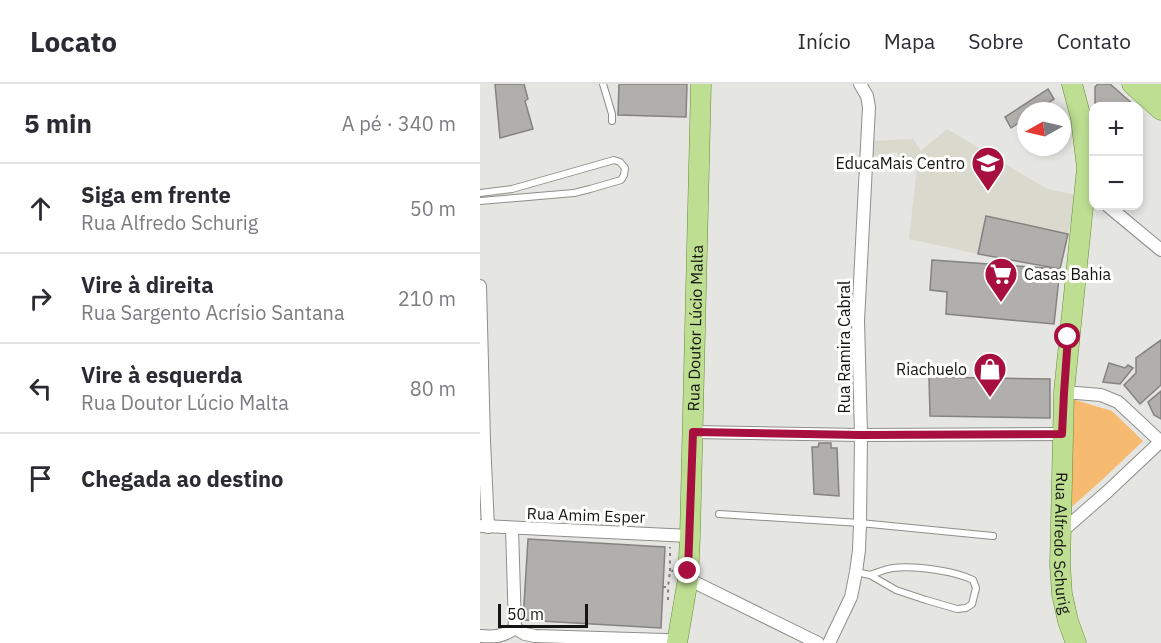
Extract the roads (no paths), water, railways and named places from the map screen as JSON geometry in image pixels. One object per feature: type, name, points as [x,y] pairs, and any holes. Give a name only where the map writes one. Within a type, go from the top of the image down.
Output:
[{"type":"main road","name":"Rua Doutor Lúcio Malta","points":[[677,642],[679,575],[690,536],[702,84]]},
{"type":"main road","name":"Rua Alfredo Schurig","points":[[1072,84],[1081,118],[1089,183]]},
{"type":"main road","points":[[1081,118],[1083,84]]},
{"type":"main road","points":[[1132,84],[1161,110]]},
{"type":"main road","points":[[1157,84],[1161,88]]},
{"type":"main road","name":"Rua Alfredo Schurig","points":[[1076,643],[1062,594],[1060,565],[1062,434],[1070,325],[1089,197]]},
{"type":"street","name":"Rua Ramira Cabral","points":[[829,643],[851,597],[856,572],[860,523],[861,435],[858,321],[869,107],[867,96],[860,84]]},
{"type":"street","points":[[1113,210],[1161,250]]},
{"type":"street","points":[[480,286],[484,527]]},
{"type":"street","points":[[1060,533],[1161,442],[1118,402],[1101,395],[1064,393]]},
{"type":"street","points":[[693,432],[861,435],[1062,434]]},
{"type":"street","name":"Rua Amim Esper","points":[[484,527],[690,536]]},
{"type":"street","points":[[512,528],[515,628]]},
{"type":"street","points":[[679,575],[818,643]]},
{"type":"street","points":[[480,636],[495,637],[515,628]]},
{"type":"street","points":[[515,628],[525,634],[535,636],[677,642]]},
{"type":"lane","points":[[603,84],[612,121]]},
{"type":"lane","points":[[480,193],[513,189],[614,160],[626,168],[621,180],[590,189],[544,196],[480,201]]},
{"type":"lane","points":[[719,514],[860,523],[993,536]]},
{"type":"lane","points":[[856,572],[870,575],[896,590],[957,609],[966,608],[972,604],[976,588],[973,580],[962,574],[923,569],[894,568],[870,575]]},
{"type":"place","name":"EducaMais Centro","points":[[988,192]]},
{"type":"place","name":"Casas Bahia","points":[[1001,303]]},
{"type":"place","name":"Riachuelo","points":[[990,398]]}]
